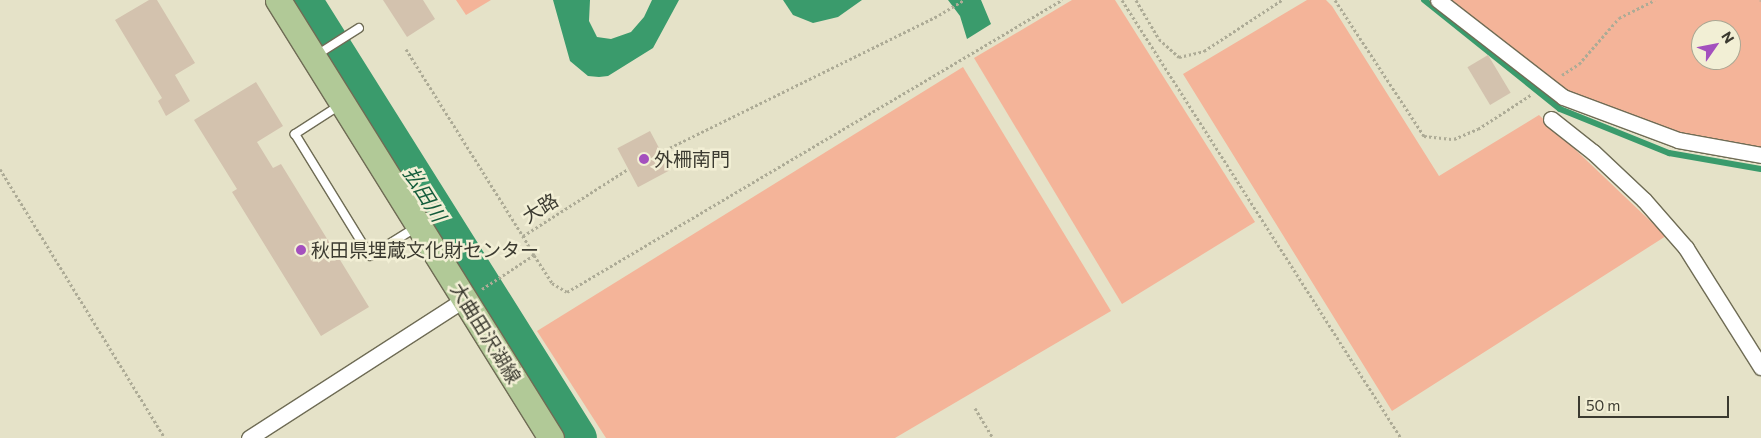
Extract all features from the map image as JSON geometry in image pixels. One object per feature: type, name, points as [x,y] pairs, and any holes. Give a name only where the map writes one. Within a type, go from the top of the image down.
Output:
[{"type":"main road","name":"大曲田沢湖線","points":[[278,0],[551,438]]},
{"type":"street","points":[[1438,0],[1563,97],[1678,140],[1761,155]]},
{"type":"street","points":[[1551,119],[1593,152],[1644,200],[1686,248],[1761,367]]},
{"type":"street","points":[[249,438],[465,299]]},
{"type":"lane","points":[[314,57],[359,28]]},
{"type":"lane","points":[[343,103],[295,134],[370,256],[419,226]]},
{"type":"path","points":[[661,152],[939,15],[964,0]]},
{"type":"path","points":[[534,255],[552,283],[567,292],[1062,0]]},
{"type":"path","points":[[1122,0],[1401,438]]},
{"type":"path","points":[[1136,0],[1159,39],[1179,57],[1204,51],[1282,0]]},
{"type":"path","points":[[1335,0],[1424,136],[1454,139],[1478,130],[1524,99]]},
{"type":"path","points":[[1546,84],[1580,64],[1619,18],[1655,0]]},
{"type":"path","points":[[406,49],[523,236]]},
{"type":"path","name":"大路","points":[[497,279],[534,255],[523,236],[628,169]]},
{"type":"path","points":[[0,170],[165,438]]},
{"type":"path","points":[[975,408],[993,438]]},
{"type":"shaded area","points":[[456,0],[491,0],[466,15]]},
{"type":"shaded area","points":[[553,0],[590,0],[589,21],[597,37],[611,39],[631,32],[644,17],[652,0],[679,0],[653,48],[608,76],[599,77],[588,76],[570,61]]},
{"type":"shaded area","points":[[783,0],[862,0],[838,17],[813,23],[793,15]]},
{"type":"shaded area","points":[[948,0],[981,0],[991,24],[967,39],[960,16]]},
{"type":"shaded area","points":[[1072,0],[1115,0],[1255,222],[1122,304],[974,58]]},
{"type":"shaded area","points":[[1307,0],[1326,0],[1332,6],[1439,176],[1539,115],[1666,236],[1392,411],[1183,74]]},
{"type":"shaded area","points":[[1438,0],[1761,0],[1761,155],[1678,140],[1563,97]]},
{"type":"shaded area","points":[[963,67],[1111,311],[895,438],[606,438],[537,331]]},
{"type":"building","points":[[149,0],[157,0],[195,63],[175,75],[190,101],[166,116],[158,101],[162,98],[115,20]]},
{"type":"building","points":[[383,0],[423,0],[435,19],[407,37]]},
{"type":"building","points":[[1488,55],[1511,93],[1490,105],[1467,67]]},
{"type":"building","name":"秋田県埋蔵文化財センター","points":[[256,82],[283,126],[257,142],[273,168],[281,164],[369,307],[321,336],[232,192],[237,189],[194,120]]},
{"type":"building","name":"外柵南門","points":[[650,131],[671,170],[638,187],[617,148]]},
{"type":"waterway","name":"払田川","points":[[304,0],[579,438]]},
{"type":"waterway","points":[[1424,0],[1560,109],[1669,153],[1761,169]]},
{"type":"place","name":"外柵南門","points":[[644,159]]},
{"type":"place","name":"秋田県埋蔵文化財センター","points":[[301,250]]}]
